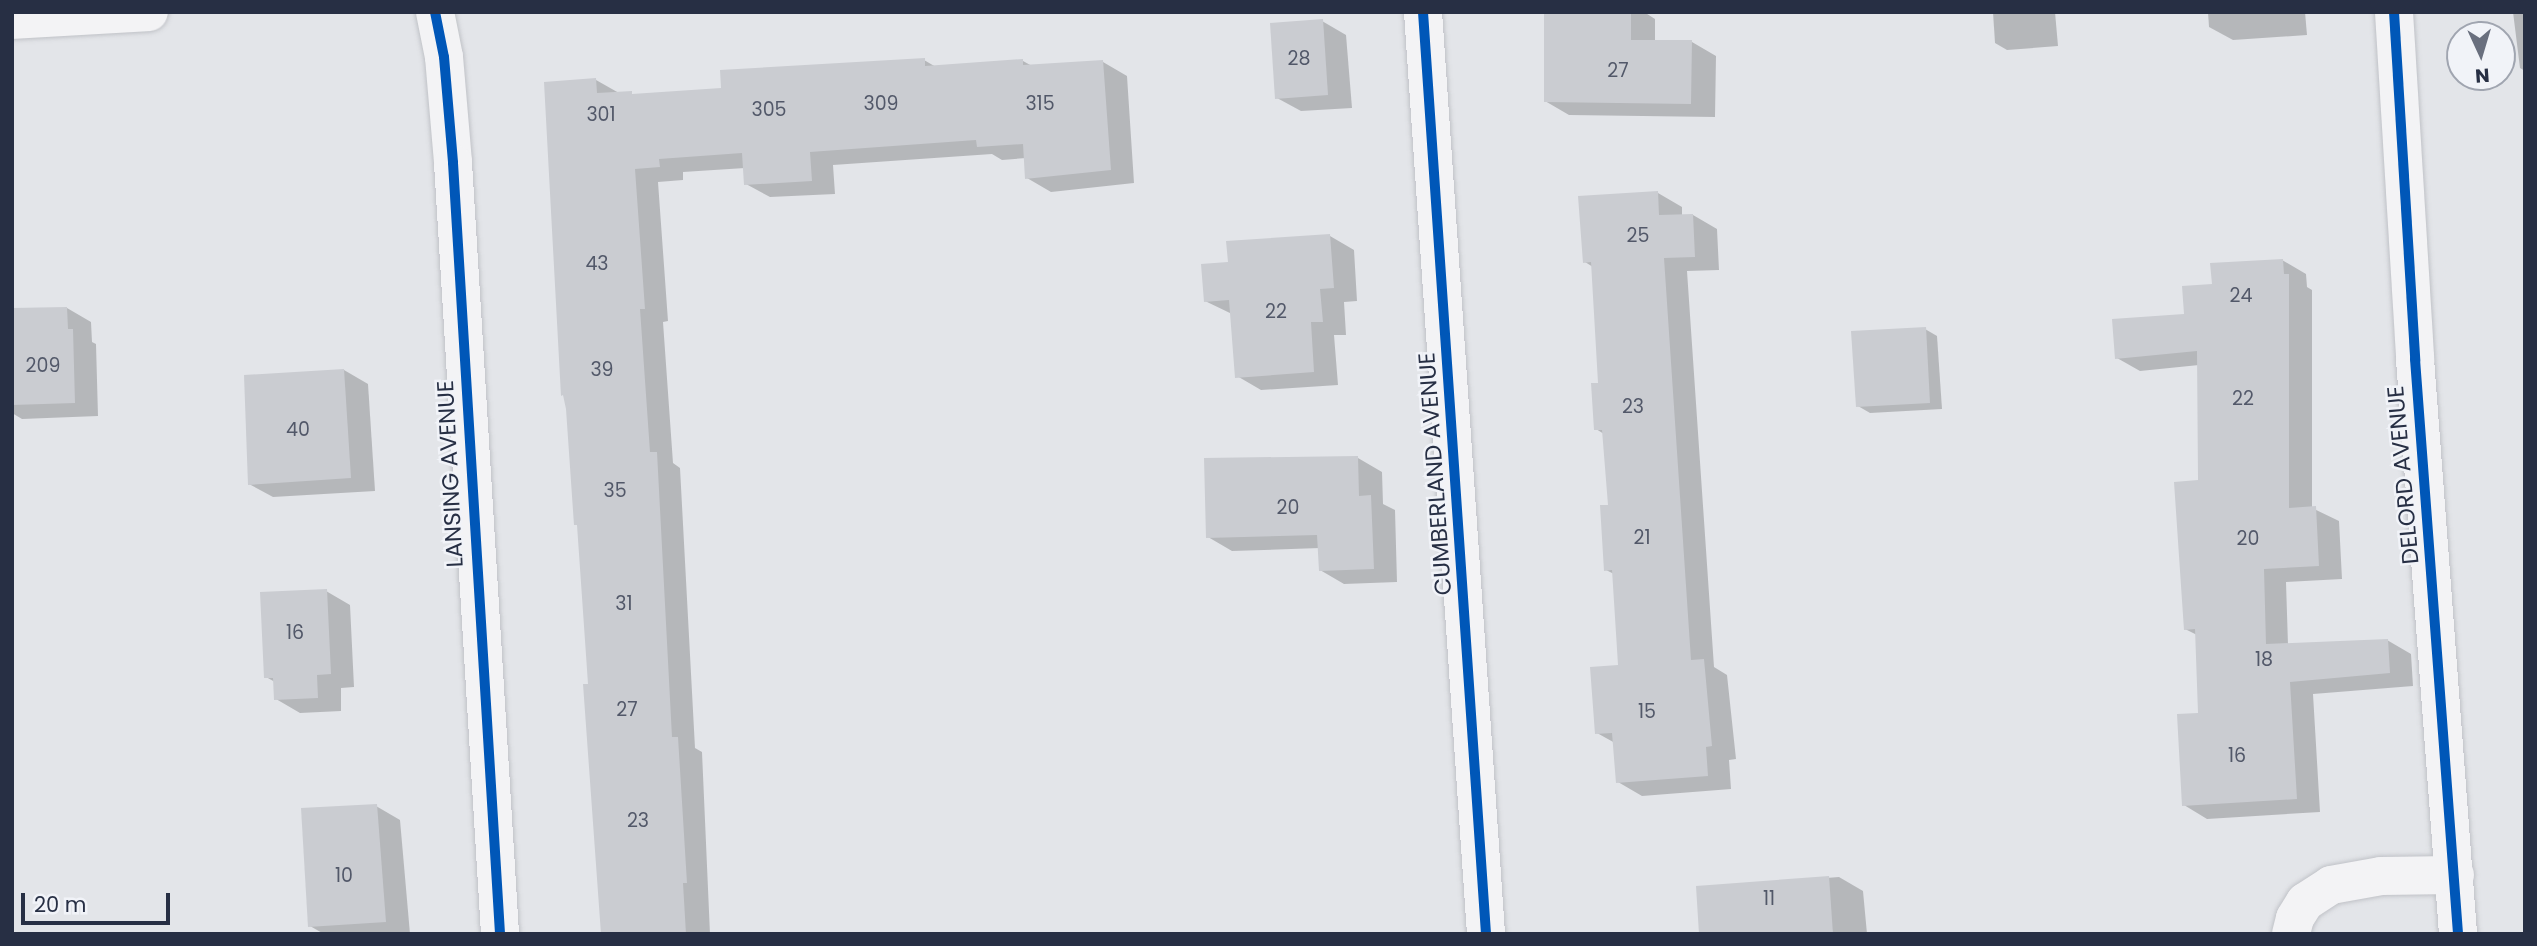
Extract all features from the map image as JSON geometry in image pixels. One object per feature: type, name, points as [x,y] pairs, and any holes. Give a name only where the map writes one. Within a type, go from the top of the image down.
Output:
[{"type":"street","points":[[12,20],[149,12]]},
{"type":"street","name":"LANSING AVENUE","points":[[435,12],[444,57],[453,163],[483,700],[500,934]]},
{"type":"street","name":"CUMBERLAND AVENUE","points":[[1423,12],[1486,934]]},
{"type":"street","name":"DELORD AVENUE","points":[[2394,12],[2414,359],[2458,934]]},
{"type":"street","points":[[2291,934],[2295,918],[2305,902],[2331,886],[2381,876],[2455,875]]},
{"type":"building","points":[[1544,12],[1631,12],[1631,40],[1692,40],[1691,104],[1544,102]]},
{"type":"building","points":[[1323,19],[1328,95],[1275,99],[1270,23]]},
{"type":"building","points":[[925,58],[925,66],[1023,59],[1023,65],[1103,60],[1111,170],[1025,179],[1023,144],[977,147],[976,140],[810,152],[812,181],[744,185],[742,153],[659,159],[660,167],[635,169],[645,309],[640,309],[650,452],[657,452],[672,737],[678,737],[687,883],[683,883],[686,934],[601,934],[583,684],[588,684],[577,525],[574,525],[566,409],[563,395],[561,396],[544,82],[596,78],[597,93],[632,91],[632,94],[721,88],[720,70]]},
{"type":"building","points":[[1658,191],[1659,215],[1693,214],[1695,257],[1664,258],[1691,660],[1704,659],[1712,746],[1706,747],[1708,776],[1616,783],[1612,733],[1595,734],[1590,667],[1618,665],[1612,570],[1604,571],[1600,505],[1608,505],[1602,430],[1594,430],[1591,383],[1598,383],[1591,262],[1583,263],[1578,196]]},
{"type":"building","points":[[1330,234],[1334,288],[1320,289],[1323,322],[1311,322],[1314,372],[1235,378],[1229,300],[1204,302],[1201,264],[1228,262],[1226,241]]},
{"type":"building","points":[[2283,259],[2284,274],[2289,274],[2289,508],[2316,506],[2319,566],[2264,569],[2266,644],[2388,639],[2390,673],[2290,682],[2297,799],[2182,806],[2177,714],[2198,713],[2195,629],[2184,630],[2174,482],[2198,480],[2197,351],[2115,359],[2112,319],[2184,314],[2182,286],[2212,284],[2210,263]]},
{"type":"building","points":[[67,307],[68,329],[73,329],[75,403],[12,405],[12,308]]},
{"type":"building","points":[[1926,327],[1930,403],[1856,407],[1851,331]]},
{"type":"building","points":[[344,369],[351,478],[248,485],[244,375]]},
{"type":"building","points":[[1358,456],[1359,496],[1371,495],[1374,569],[1319,571],[1317,535],[1206,538],[1204,458]]},
{"type":"building","points":[[327,589],[331,674],[317,675],[318,698],[274,700],[273,678],[264,678],[260,592]]},
{"type":"building","points":[[377,804],[386,922],[308,927],[301,808]]},
{"type":"building","points":[[1829,876],[1833,934],[1699,934],[1696,886]]},
{"type":"cycle path","points":[[435,12],[444,57],[453,163],[500,934]]},
{"type":"cycle path","points":[[1423,12],[1486,934]]},
{"type":"cycle path","points":[[2394,12],[2415,359],[2458,934]]}]
